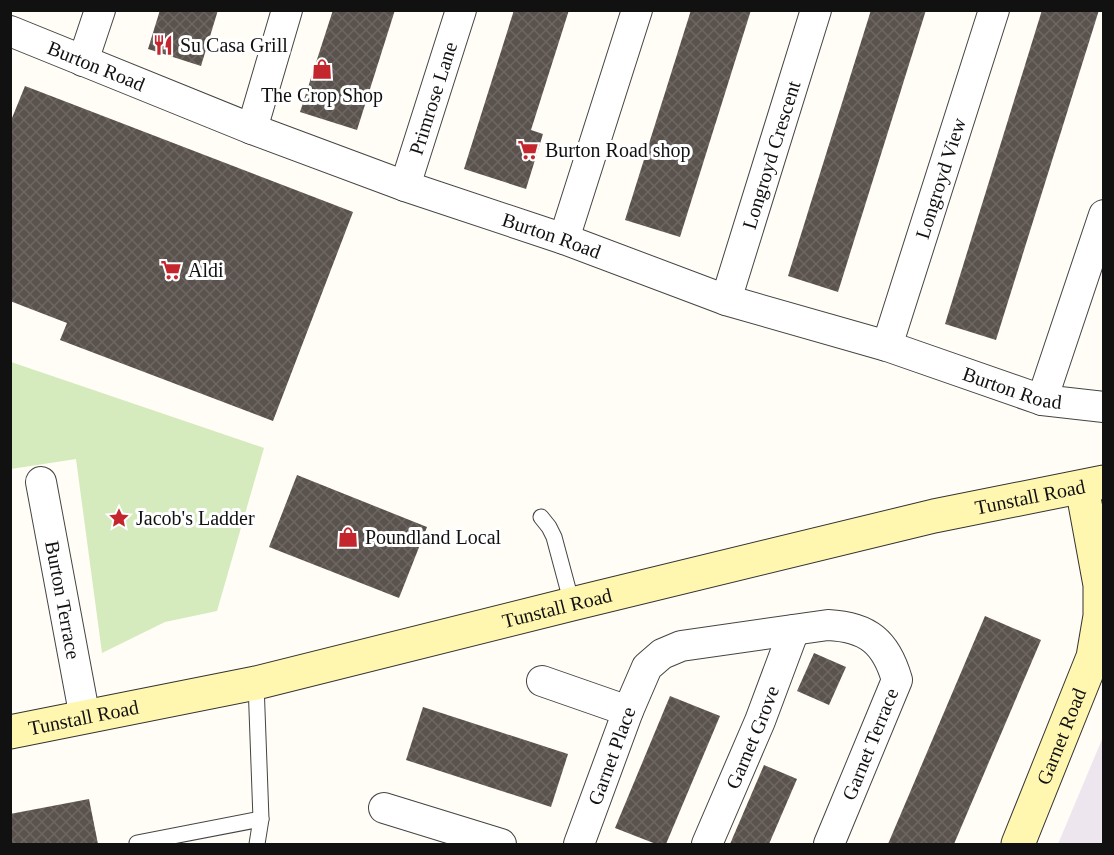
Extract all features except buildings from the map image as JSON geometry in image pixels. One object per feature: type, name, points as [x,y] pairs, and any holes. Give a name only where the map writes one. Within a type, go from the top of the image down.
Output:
[{"type":"street","points":[[83,61],[100,10]]},
{"type":"street","points":[[252,129],[287,10]]},
{"type":"street","name":"Primrose Lane","points":[[405,186],[461,10]]},
{"type":"street","points":[[564,239],[637,10]]},
{"type":"street","name":"Longroyd Crescent","points":[[726,300],[816,10]]},
{"type":"street","name":"Longroyd View","points":[[887,346],[994,10]]},
{"type":"street","name":"Burton Road","points":[[10,31],[252,129],[405,186],[564,239],[726,300],[887,346],[1042,400],[1104,407]]},
{"type":"street","points":[[1042,400],[1104,215]]},
{"type":"street","name":"Burton Terrace","points":[[41,482],[85,718]]},
{"type":"street","name":"Tunstall Road","points":[[10,732],[256,683],[958,511],[1093,484]]},
{"type":"street","name":"Garnet Road","points":[[1018,844],[1093,657],[1100,616],[1100,585],[1093,484]]},
{"type":"street","name":"Garnet Terrace","points":[[794,630],[828,625],[848,626],[866,633],[881,645],[891,662],[897,680],[829,844]]},
{"type":"street","name":"Garnet Place","points":[[579,844],[628,711],[647,667],[662,654],[681,646],[794,630]]},
{"type":"street","name":"Garnet Grove","points":[[707,844],[760,721],[794,630]]},
{"type":"street","points":[[542,681],[628,711]]},
{"type":"street","points":[[384,808],[501,844]]},
{"type":"lane","points":[[541,517],[554,537],[572,604]]},
{"type":"lane","points":[[256,683],[261,819],[257,844]]},
{"type":"lane","points":[[137,843],[261,819]]},
{"type":"shaded area","points":[[1103,737],[1103,844],[1058,844]]},
{"type":"green space","points":[[11,362],[264,448],[217,611],[165,622],[102,653],[76,459],[11,469]]},
{"type":"place","name":"Su Casa Grill","points":[[163,45]]},
{"type":"place","name":"The Crop Shop","points":[[322,69]]},
{"type":"place","name":"Burton Road shop","points":[[528,150]]},
{"type":"place","name":"Aldi","points":[[171,270]]},
{"type":"place","name":"Jacob's Ladder","points":[[119,518]]},
{"type":"place","name":"Poundland Local","points":[[348,537]]}]
